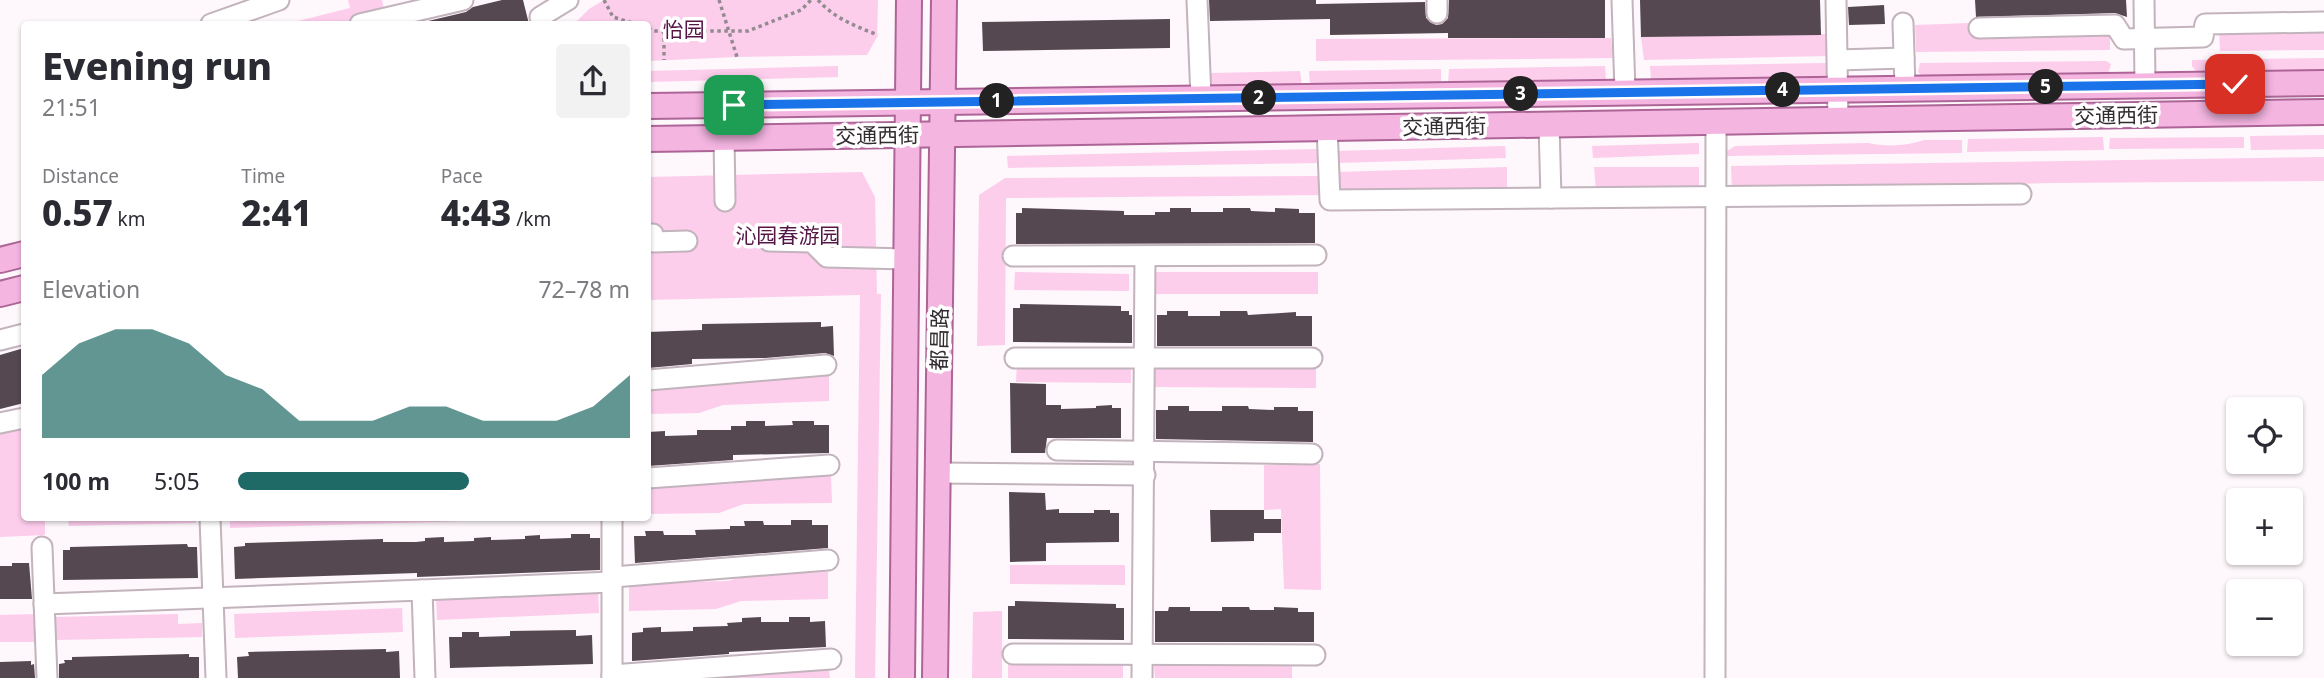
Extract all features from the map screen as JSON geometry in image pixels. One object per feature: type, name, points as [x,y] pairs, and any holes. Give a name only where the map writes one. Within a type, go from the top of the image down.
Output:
[{"type":"main road","name":"都昌路","points":[[902,678],[909,0]]},
{"type":"main road","name":"都昌路","points":[[935,678],[944,0]]},
{"type":"main road","name":"交通西街","points":[[651,106],[2324,83]]},
{"type":"main road","name":"交通西街","points":[[651,139],[2324,112]]},
{"type":"main road","points":[[0,260],[21,255]]},
{"type":"main road","points":[[0,294],[21,289]]},
{"type":"street","points":[[220,21],[279,0]]},
{"type":"street","points":[[373,21],[463,0]]},
{"type":"street","points":[[541,21],[540,17],[568,0]]},
{"type":"street","points":[[1197,0],[1201,98]]},
{"type":"street","points":[[1622,0],[1625,92]]},
{"type":"street","points":[[1836,0],[1838,120]]},
{"type":"street","points":[[2144,0],[2145,85]]},
{"type":"street","points":[[1979,28],[2115,25],[2124,39],[2145,39],[2203,37],[2205,24],[2324,22]]},
{"type":"street","points":[[1903,23],[1905,88]]},
{"type":"street","points":[[1838,60],[1904,58]]},
{"type":"street","points":[[1715,678],[1716,121]]},
{"type":"street","points":[[1549,124],[1551,198]]},
{"type":"street","points":[[1327,127],[1330,200],[2021,194]]},
{"type":"street","points":[[724,137],[725,201]]},
{"type":"street","points":[[651,234],[653,242],[687,241]]},
{"type":"street","points":[[769,241],[812,242],[827,257],[906,259]]},
{"type":"street","points":[[1013,256],[1316,255]]},
{"type":"street","points":[[1142,678],[1145,256]]},
{"type":"street","points":[[0,340],[21,335]]},
{"type":"street","points":[[1015,358],[1312,358]]},
{"type":"street","points":[[651,380],[826,365]]},
{"type":"street","points":[[0,423],[21,419]]},
{"type":"street","points":[[1057,450],[1312,454]]},
{"type":"street","points":[[651,478],[829,465]]},
{"type":"street","points":[[938,473],[1144,475]]},
{"type":"street","points":[[210,521],[216,678]]},
{"type":"street","points":[[612,521],[612,677],[831,659]]},
{"type":"street","points":[[42,547],[47,678]]},
{"type":"street","points":[[44,604],[214,599],[612,580],[828,560]]},
{"type":"street","points":[[422,590],[425,678]]},
{"type":"street","points":[[1013,654],[1315,655]]},
{"type":"path","points":[[604,0],[613,17],[626,21]]},
{"type":"path","points":[[719,0],[737,57]]},
{"type":"path","points":[[651,29],[748,32],[801,10],[811,0]]},
{"type":"path","points":[[818,0],[825,8],[850,24],[878,35]]},
{"type":"path","points":[[664,31],[664,60]]},
{"type":"green space","points":[[348,0],[382,0],[385,14],[354,21],[298,21],[350,8]]},
{"type":"green space","name":"怡园","points":[[604,0],[878,0],[877,37],[867,55],[651,61],[651,21],[577,21],[589,9]]},
{"type":"green space","points":[[1970,23],[1976,29],[2110,34],[2110,50],[1916,52],[1915,25]]},
{"type":"green space","points":[[2324,26],[2324,50],[2220,51],[2219,28]]},
{"type":"green space","points":[[1829,34],[1829,56],[1644,60],[1641,37]]},
{"type":"green space","points":[[1611,38],[1613,58],[1316,61],[1316,39]]},
{"type":"green space","points":[[2324,58],[2324,71],[2197,73],[2192,66],[2192,60]]},
{"type":"green space","points":[[2106,61],[2111,64],[2108,74],[1923,77],[1918,72],[1920,63]]},
{"type":"green space","points":[[1830,63],[1830,77],[1651,80],[1650,66]]},
{"type":"green space","points":[[838,66],[838,77],[651,82],[651,71]]},
{"type":"green space","points":[[1605,66],[1606,80],[1448,84],[1449,69]]},
{"type":"green space","points":[[1441,69],[1441,84],[1310,85],[1309,71]]},
{"type":"green space","points":[[1300,71],[1302,86],[1211,88],[1211,73]]},
{"type":"green space","points":[[2324,135],[2324,149],[2251,150],[2250,136]]},
{"type":"green space","points":[[2103,137],[2104,150],[1967,152],[1968,139]]},
{"type":"green space","points":[[2244,137],[2244,148],[2109,149],[2110,138]]},
{"type":"green space","points":[[1924,140],[1962,140],[1962,153],[1727,156],[1727,151],[1735,146],[1868,143],[1896,145]]},
{"type":"green space","points":[[1699,143],[1699,154],[1593,158],[1592,146]]},
{"type":"green space","points":[[1505,146],[1506,158],[1337,163],[1337,151]]},
{"type":"green space","points":[[1319,149],[1319,163],[1008,168],[1007,156]]},
{"type":"green space","points":[[2324,157],[2324,181],[2051,183],[1732,192],[1731,166]]},
{"type":"green space","points":[[1507,167],[1507,194],[1336,197],[1336,172]]},
{"type":"green space","points":[[1594,167],[1699,167],[1699,190],[1596,191]]},
{"type":"green space","name":"沁园春游园","points":[[862,172],[875,197],[877,294],[881,294],[875,678],[855,678],[860,295],[651,300],[651,177]]},
{"type":"green space","points":[[1322,176],[1322,195],[1006,198],[1005,345],[977,346],[979,195],[1005,178]]},
{"type":"green space","points":[[1015,272],[1129,274],[1129,291],[1014,290]]},
{"type":"green space","points":[[1155,272],[1318,272],[1318,294],[1156,294]]},
{"type":"green space","points":[[1017,363],[1131,366],[1131,383],[1016,382]]},
{"type":"green space","points":[[1154,365],[1316,366],[1316,388],[1154,387]]},
{"type":"green space","points":[[829,376],[829,401],[723,405],[699,413],[651,414],[651,386],[711,385],[735,378]]},
{"type":"green space","points":[[21,428],[21,521],[45,521],[45,535],[0,537],[0,433]]},
{"type":"green space","points":[[1320,464],[1321,590],[1284,589],[1281,509],[1264,510],[1264,465]]},
{"type":"green space","points":[[831,476],[832,503],[744,504],[719,513],[651,514],[651,486],[731,484],[755,477]]},
{"type":"green space","points":[[68,521],[196,521],[196,523],[69,526]]},
{"type":"green space","points":[[230,521],[469,521],[230,528]]},
{"type":"green space","points":[[1010,565],[1125,565],[1125,585],[1010,584]]},
{"type":"green space","points":[[828,572],[828,599],[741,601],[716,609],[629,611],[629,583],[728,581],[752,574]]},
{"type":"green space","points":[[598,590],[599,613],[437,620],[436,597]]},
{"type":"green space","points":[[402,608],[403,632],[235,638],[234,614]]},
{"type":"green space","points":[[1002,611],[1002,678],[972,678],[973,612]]},
{"type":"green space","points":[[38,614],[39,642],[0,642],[0,615]]},
{"type":"green space","points":[[178,614],[178,624],[202,623],[202,637],[56,640],[55,617]]},
{"type":"green space","points":[[1008,661],[1123,664],[1123,678],[1008,678]]},
{"type":"green space","points":[[1292,664],[1292,678],[1155,678],[1154,666]]},
{"type":"green space","points":[[829,670],[830,678],[730,678],[753,671]]},
{"type":"building","points":[[502,0],[523,0],[528,21],[428,21],[466,12],[473,7]]},
{"type":"building","points":[[1209,0],[1316,0],[1316,4],[1425,2],[1426,18],[1436,25],[1442,24],[1448,18],[1449,0],[1605,0],[1605,38],[1448,38],[1448,33],[1330,35],[1330,19],[1210,21]]},
{"type":"building","points":[[1640,0],[1820,0],[1821,35],[1641,37]]},
{"type":"building","points":[[1975,0],[2126,0],[2127,17],[2115,13],[1976,17]]},
{"type":"building","points":[[1884,5],[1885,24],[1849,25],[1848,7]]},
{"type":"building","points":[[1170,19],[1170,48],[983,51],[982,22]]},
{"type":"building","points":[[1022,208],[1124,211],[1124,215],[1155,215],[1155,212],[1170,212],[1170,208],[1191,208],[1191,212],[1223,212],[1223,208],[1275,212],[1275,208],[1299,209],[1299,213],[1315,213],[1315,243],[1016,244],[1016,213],[1022,213]]},
{"type":"building","points":[[1020,304],[1121,306],[1121,311],[1129,311],[1129,315],[1132,315],[1132,343],[1013,342],[1013,308],[1020,308]]},
{"type":"building","points":[[1167,311],[1188,311],[1188,316],[1220,316],[1220,311],[1247,311],[1248,315],[1296,312],[1296,316],[1312,316],[1312,346],[1157,346],[1157,315],[1167,315]]},
{"type":"building","points":[[821,322],[821,327],[833,326],[834,356],[825,353],[765,358],[692,359],[692,364],[651,368],[651,332],[702,330],[702,324]]},
{"type":"building","points":[[21,349],[21,404],[0,409],[0,355]]},
{"type":"building","points":[[1010,383],[1046,384],[1046,405],[1061,405],[1061,409],[1112,405],[1112,408],[1121,408],[1121,438],[1047,438],[1045,453],[1011,453]]},
{"type":"building","points":[[1168,406],[1189,406],[1189,411],[1222,411],[1222,406],[1274,410],[1274,407],[1298,407],[1298,411],[1313,411],[1313,442],[1156,439],[1156,410],[1168,410]]},
{"type":"building","points":[[746,421],[765,421],[765,426],[793,425],[792,421],[814,421],[814,425],[829,425],[829,453],[733,455],[733,460],[651,466],[651,432],[665,431],[665,436],[697,435],[697,430],[731,430],[731,426],[746,426]]},
{"type":"building","points":[[1009,492],[1045,493],[1046,510],[1059,509],[1059,513],[1110,510],[1110,513],[1119,513],[1119,542],[1046,543],[1046,561],[1010,562]]},
{"type":"building","points":[[1210,510],[1264,510],[1264,519],[1281,519],[1281,533],[1254,533],[1254,541],[1211,542]]},
{"type":"building","points":[[791,520],[812,520],[812,525],[828,525],[828,548],[635,563],[634,536],[646,536],[645,531],[663,531],[664,535],[696,535],[695,530],[745,526],[744,521],[763,521],[764,525],[791,525]]},
{"type":"building","points":[[571,534],[590,534],[590,538],[600,538],[600,570],[417,577],[417,573],[235,579],[234,547],[245,546],[245,543],[383,539],[383,542],[416,542],[425,541],[425,538],[444,537],[444,542],[474,541],[474,538],[491,537],[491,540],[525,539],[525,536],[540,535],[540,539],[571,538]]},
{"type":"building","points":[[187,544],[188,547],[197,547],[198,578],[63,580],[63,550],[70,550],[70,547]]},
{"type":"building","points":[[12,563],[29,563],[32,599],[0,599],[0,566],[12,566]]},
{"type":"building","points":[[1015,601],[1116,604],[1116,608],[1124,608],[1124,640],[1008,639],[1008,606],[1015,606]]},
{"type":"building","points":[[1169,607],[1190,607],[1190,611],[1222,611],[1222,607],[1249,607],[1250,610],[1298,608],[1298,612],[1314,612],[1314,642],[1155,642],[1155,611],[1168,611]]},
{"type":"building","points":[[761,617],[761,622],[789,622],[789,617],[810,617],[810,622],[825,621],[826,647],[632,661],[632,633],[643,632],[643,628],[661,627],[661,632],[693,631],[693,627],[728,626],[727,623],[742,622],[742,618]]},
{"type":"building","points":[[576,630],[576,636],[592,635],[593,664],[450,668],[449,637],[462,637],[462,632],[479,632],[479,637],[510,636],[510,631]]},
{"type":"building","points":[[386,649],[386,652],[399,651],[400,678],[238,678],[237,657],[249,656],[248,652]]},
{"type":"building","points":[[189,654],[189,657],[199,657],[199,678],[59,678],[59,664],[65,663],[64,660],[72,660],[72,657]]},
{"type":"building","points":[[31,661],[31,665],[34,664],[35,678],[0,678],[0,662]]},
{"type":"route","points":[[734,105],[2235,84]]}]
